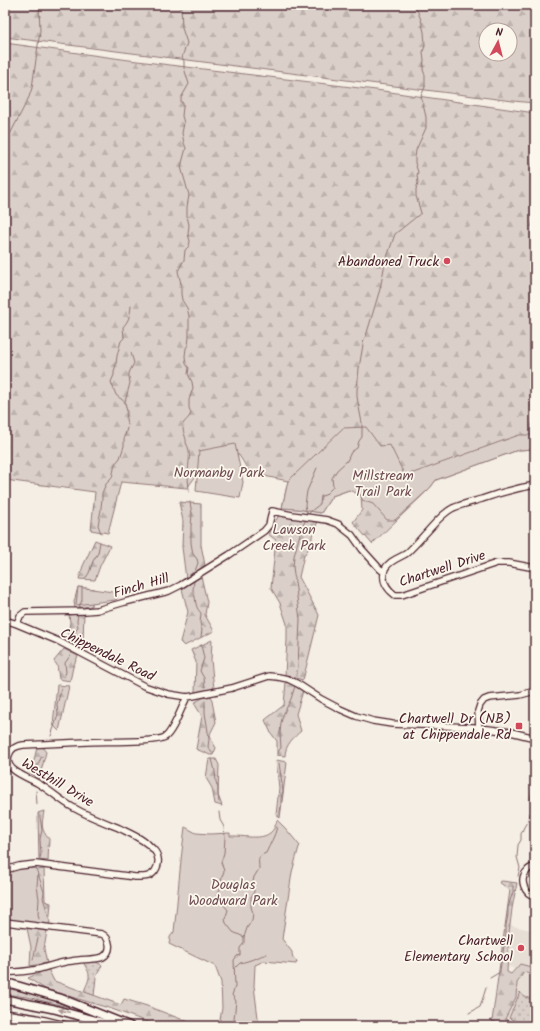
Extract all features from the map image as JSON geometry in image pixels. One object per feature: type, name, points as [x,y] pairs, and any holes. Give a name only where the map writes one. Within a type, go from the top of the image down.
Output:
[{"type":"highway","points":[[5,982],[60,998],[130,1026]]},
{"type":"highway","points":[[5,999],[54,1009],[115,1026]]},
{"type":"highway","points":[[5,1014],[37,1019],[66,1026]]},
{"type":"street","name":"Chartwell Drive","points":[[535,485],[521,487],[452,508],[438,519],[406,554],[391,562],[386,567],[384,572],[384,580],[390,591],[395,595],[402,595],[497,563],[509,563],[535,568]]},
{"type":"street","name":"Finch Hill","points":[[17,624],[20,616],[25,612],[97,610],[169,591],[229,555],[264,531],[269,525],[272,511],[317,518],[338,524],[352,535],[362,549],[384,572]]},
{"type":"street","name":"Chippendale Road","points":[[5,620],[58,642],[144,686],[168,694],[187,697],[193,696],[232,688],[269,676],[288,679],[340,709],[373,721],[398,724],[478,728]]},
{"type":"street","points":[[535,691],[520,695],[484,700],[478,711],[478,728],[511,732],[535,738]]},
{"type":"street","name":"Westhill Drive","points":[[5,870],[19,866],[36,864],[135,877],[144,877],[152,874],[157,867],[158,860],[157,854],[150,846],[129,833],[60,800],[39,784],[14,771],[10,767],[8,758],[12,749],[23,745],[161,739],[166,737],[173,727],[187,697]]},
{"type":"street","points":[[535,866],[528,869],[523,875],[523,882],[527,893],[531,896],[535,896]]},
{"type":"street","points":[[5,922],[102,934],[107,937],[110,945],[106,954],[100,958],[64,962],[40,969],[22,972],[5,972]]},
{"type":"shaded area","points":[[509,925],[535,931],[535,1026],[520,1026],[505,1019],[516,997],[517,983],[524,972],[504,965]]},
{"type":"green space","points":[[5,5],[535,5],[535,103],[5,37]]},
{"type":"green space","name":"Millstream Trail Park","points":[[5,43],[129,60],[376,90],[535,113],[535,449],[518,450],[436,480],[430,488],[372,544],[353,522],[362,510],[361,495],[349,490],[332,496],[321,513],[282,508],[288,481],[250,473],[239,455],[210,457],[187,488],[121,482],[108,533],[91,530],[95,492],[5,480]]},
{"type":"green space","name":"Millstream Trail Park","points":[[366,427],[380,446],[390,445],[405,476],[519,435],[535,435],[535,449],[518,450],[436,480],[430,488],[395,520],[387,520],[373,504],[362,500],[361,495],[349,490],[332,496],[321,513],[282,508],[288,481],[343,428]]},
{"type":"green space","name":"Normanby Park","points":[[235,444],[243,482],[240,498],[196,491],[199,451]]},
{"type":"green space","points":[[179,502],[201,504],[201,545],[205,565],[186,579],[182,547],[183,521]]},
{"type":"green space","name":"Lawson Creek Park","points":[[279,515],[318,521],[312,536],[312,544],[304,555],[299,577],[319,615],[303,680],[285,675],[287,624],[280,603],[271,588],[276,540],[268,534]]},
{"type":"green space","points":[[95,540],[110,546],[95,580],[79,579],[83,566]]},
{"type":"green space","points":[[201,576],[207,602],[205,615],[214,631],[184,646],[180,642],[188,612],[182,589]]},
{"type":"green space","points":[[78,587],[94,589],[92,606],[75,608],[74,602]]},
{"type":"green space","points":[[78,587],[113,592],[117,596],[117,599],[76,605]]},
{"type":"green space","points":[[84,613],[83,640],[80,648],[67,641],[70,622],[69,615]]},
{"type":"green space","points":[[212,640],[211,660],[214,689],[195,692],[196,662],[191,650]]},
{"type":"green space","points":[[64,649],[78,656],[73,667],[70,681],[59,679],[57,665],[54,661]]},
{"type":"green space","points":[[286,682],[303,691],[296,714],[301,731],[288,745],[285,756],[277,755],[277,741],[271,733],[265,720],[284,705]]},
{"type":"green space","points":[[57,685],[69,686],[59,731],[53,725]]},
{"type":"green space","points":[[211,696],[216,722],[210,734],[216,748],[213,755],[196,749],[202,716],[194,703],[202,698]]},
{"type":"green space","points":[[37,747],[42,747],[46,752],[39,779],[31,774]]},
{"type":"green space","points":[[209,759],[216,759],[219,765],[218,795],[222,806],[215,804],[212,788],[206,778]]},
{"type":"green space","points":[[276,760],[287,762],[280,818],[276,815],[279,788]]},
{"type":"green space","points":[[44,811],[42,826],[49,839],[48,861],[39,860],[38,813]]},
{"type":"green space","name":"Douglas Woodward Park","points":[[277,820],[300,846],[292,872],[282,939],[297,961],[296,964],[264,961],[255,965],[254,986],[259,1026],[219,1026],[222,1008],[221,982],[215,966],[169,944],[170,937],[174,932],[185,827],[196,833],[230,833],[230,836],[258,837],[265,836],[270,833]]},
{"type":"green space","points":[[22,868],[36,868],[44,892],[43,898],[50,921],[49,925],[5,919],[5,873]]},
{"type":"green space","points":[[44,869],[45,901],[51,903],[49,925],[34,871]]},
{"type":"green space","points":[[499,882],[517,883],[510,924],[507,972],[511,974],[520,964],[535,968],[535,976],[524,972],[517,983],[516,997],[505,1019],[520,1026],[503,1026],[492,1021],[510,890]]},
{"type":"green space","points":[[27,928],[47,931],[44,949],[47,963],[30,966],[31,947]]},
{"type":"green space","points":[[83,962],[96,962],[102,965],[96,977],[94,996],[84,992],[89,977]]},
{"type":"green space","points":[[48,969],[54,981],[121,1005],[124,999],[147,1006],[199,1026],[158,1026],[112,1009],[45,989],[28,978]]},
{"type":"green space","points":[[5,988],[36,994],[73,1008],[27,997],[5,994]]},
{"type":"green space","points":[[520,992],[526,998],[535,997],[535,1026],[527,1026],[509,1018]]},
{"type":"green space","points":[[5,1017],[55,1026],[5,1026]]},
{"type":"waterway","points":[[5,144],[29,97],[32,88],[40,31],[39,5]]},
{"type":"waterway","points":[[181,5],[182,28],[187,43],[182,57],[189,84],[181,98],[181,102],[183,103],[182,116],[184,123],[182,133],[186,148],[181,167],[189,195],[187,216],[190,241],[189,246],[185,250],[184,260],[178,271],[182,300],[187,308],[189,316],[189,337],[185,356],[186,364],[189,368],[188,374],[193,388],[189,400],[189,408],[191,413],[183,424]]},
{"type":"waterway","points":[[308,515],[320,504],[321,496],[325,495],[333,487],[332,478],[337,470],[347,461],[351,452],[357,448],[362,437],[362,423],[357,390],[364,339],[380,289],[385,263],[395,234],[421,213],[416,196],[418,172],[415,158],[416,150],[426,128],[426,117],[421,96],[425,87],[425,75],[423,70],[423,52],[425,45],[421,20],[413,5]]},
{"type":"waterway","points":[[125,402],[116,395],[111,382],[114,375],[121,341],[124,338],[123,327],[129,318],[131,306]]},
{"type":"waterway","points":[[128,425],[126,420],[127,412],[125,402],[130,383],[129,373],[134,363],[131,353]]},
{"type":"waterway","points":[[101,533],[98,525],[102,493],[106,484],[112,478],[115,464],[120,458],[127,428]]},
{"type":"waterway","points":[[183,428],[189,450],[189,492]]},
{"type":"waterway","points":[[307,515],[305,505],[307,491],[317,468]]},
{"type":"waterway","points":[[190,502],[192,514],[191,543],[193,554],[198,563],[195,571]]},
{"type":"waterway","points":[[296,676],[298,667],[300,619],[293,567],[294,556],[301,530],[306,519]]},
{"type":"waterway","points":[[85,579],[98,553],[100,542]]},
{"type":"waterway","points":[[194,580],[193,591],[196,606],[201,613],[201,637]]},
{"type":"waterway","points":[[79,607],[82,600],[82,587]]},
{"type":"waterway","points":[[73,645],[75,639],[74,634],[78,627],[78,614]]},
{"type":"waterway","points":[[535,641],[535,660]]},
{"type":"waterway","points":[[201,645],[204,658],[200,671],[204,678],[205,687]]},
{"type":"waterway","points":[[64,677],[66,672],[65,663],[71,653]]},
{"type":"waterway","points":[[533,688],[535,677]]},
{"type":"waterway","points":[[278,754],[281,748],[281,723],[295,686]]},
{"type":"waterway","points":[[51,736],[58,715],[57,704],[62,688]]},
{"type":"waterway","points":[[205,701],[205,713],[209,739],[208,747],[212,753]]},
{"type":"waterway","points":[[37,774],[38,764],[42,756]]},
{"type":"waterway","points":[[212,759],[218,788],[219,802]]},
{"type":"waterway","points":[[279,763],[283,791],[280,812]]},
{"type":"waterway","points":[[532,785],[535,774]]},
{"type":"waterway","points":[[530,800],[532,790]]},
{"type":"waterway","points":[[36,791],[37,804]]},
{"type":"waterway","points":[[219,812],[220,820],[224,827],[225,837],[224,853],[221,862],[224,871],[218,899],[228,910],[225,919],[226,923],[233,932],[244,937]]},
{"type":"waterway","points":[[518,876],[520,868],[517,857],[518,845],[530,813]]},
{"type":"waterway","points":[[40,817],[42,830],[40,839],[40,858]]},
{"type":"waterway","points":[[238,1026],[234,1019],[236,1001],[232,995],[235,987],[234,960],[240,955],[240,948],[244,943],[247,928],[252,920],[253,913],[251,907],[251,897],[254,892],[254,877],[259,869],[259,857],[266,853],[277,827]]},
{"type":"waterway","points":[[38,874],[37,886],[39,899],[39,919]]},
{"type":"waterway","points":[[490,978],[500,972],[506,934],[508,907],[513,892],[513,886]]},
{"type":"waterway","points":[[33,960],[38,938]]},
{"type":"waterway","points":[[236,967],[240,963],[265,955]]},
{"type":"waterway","points":[[469,1013],[480,1007],[486,988]]},
{"type":"place","name":"Abandoned Truck","points":[[447,261]]},
{"type":"place","name":"Chartwell Dr (NB) at Chippendale Rd","points":[[519,726]]},
{"type":"place","name":"Chartwell Elementary School","points":[[521,948]]}]
